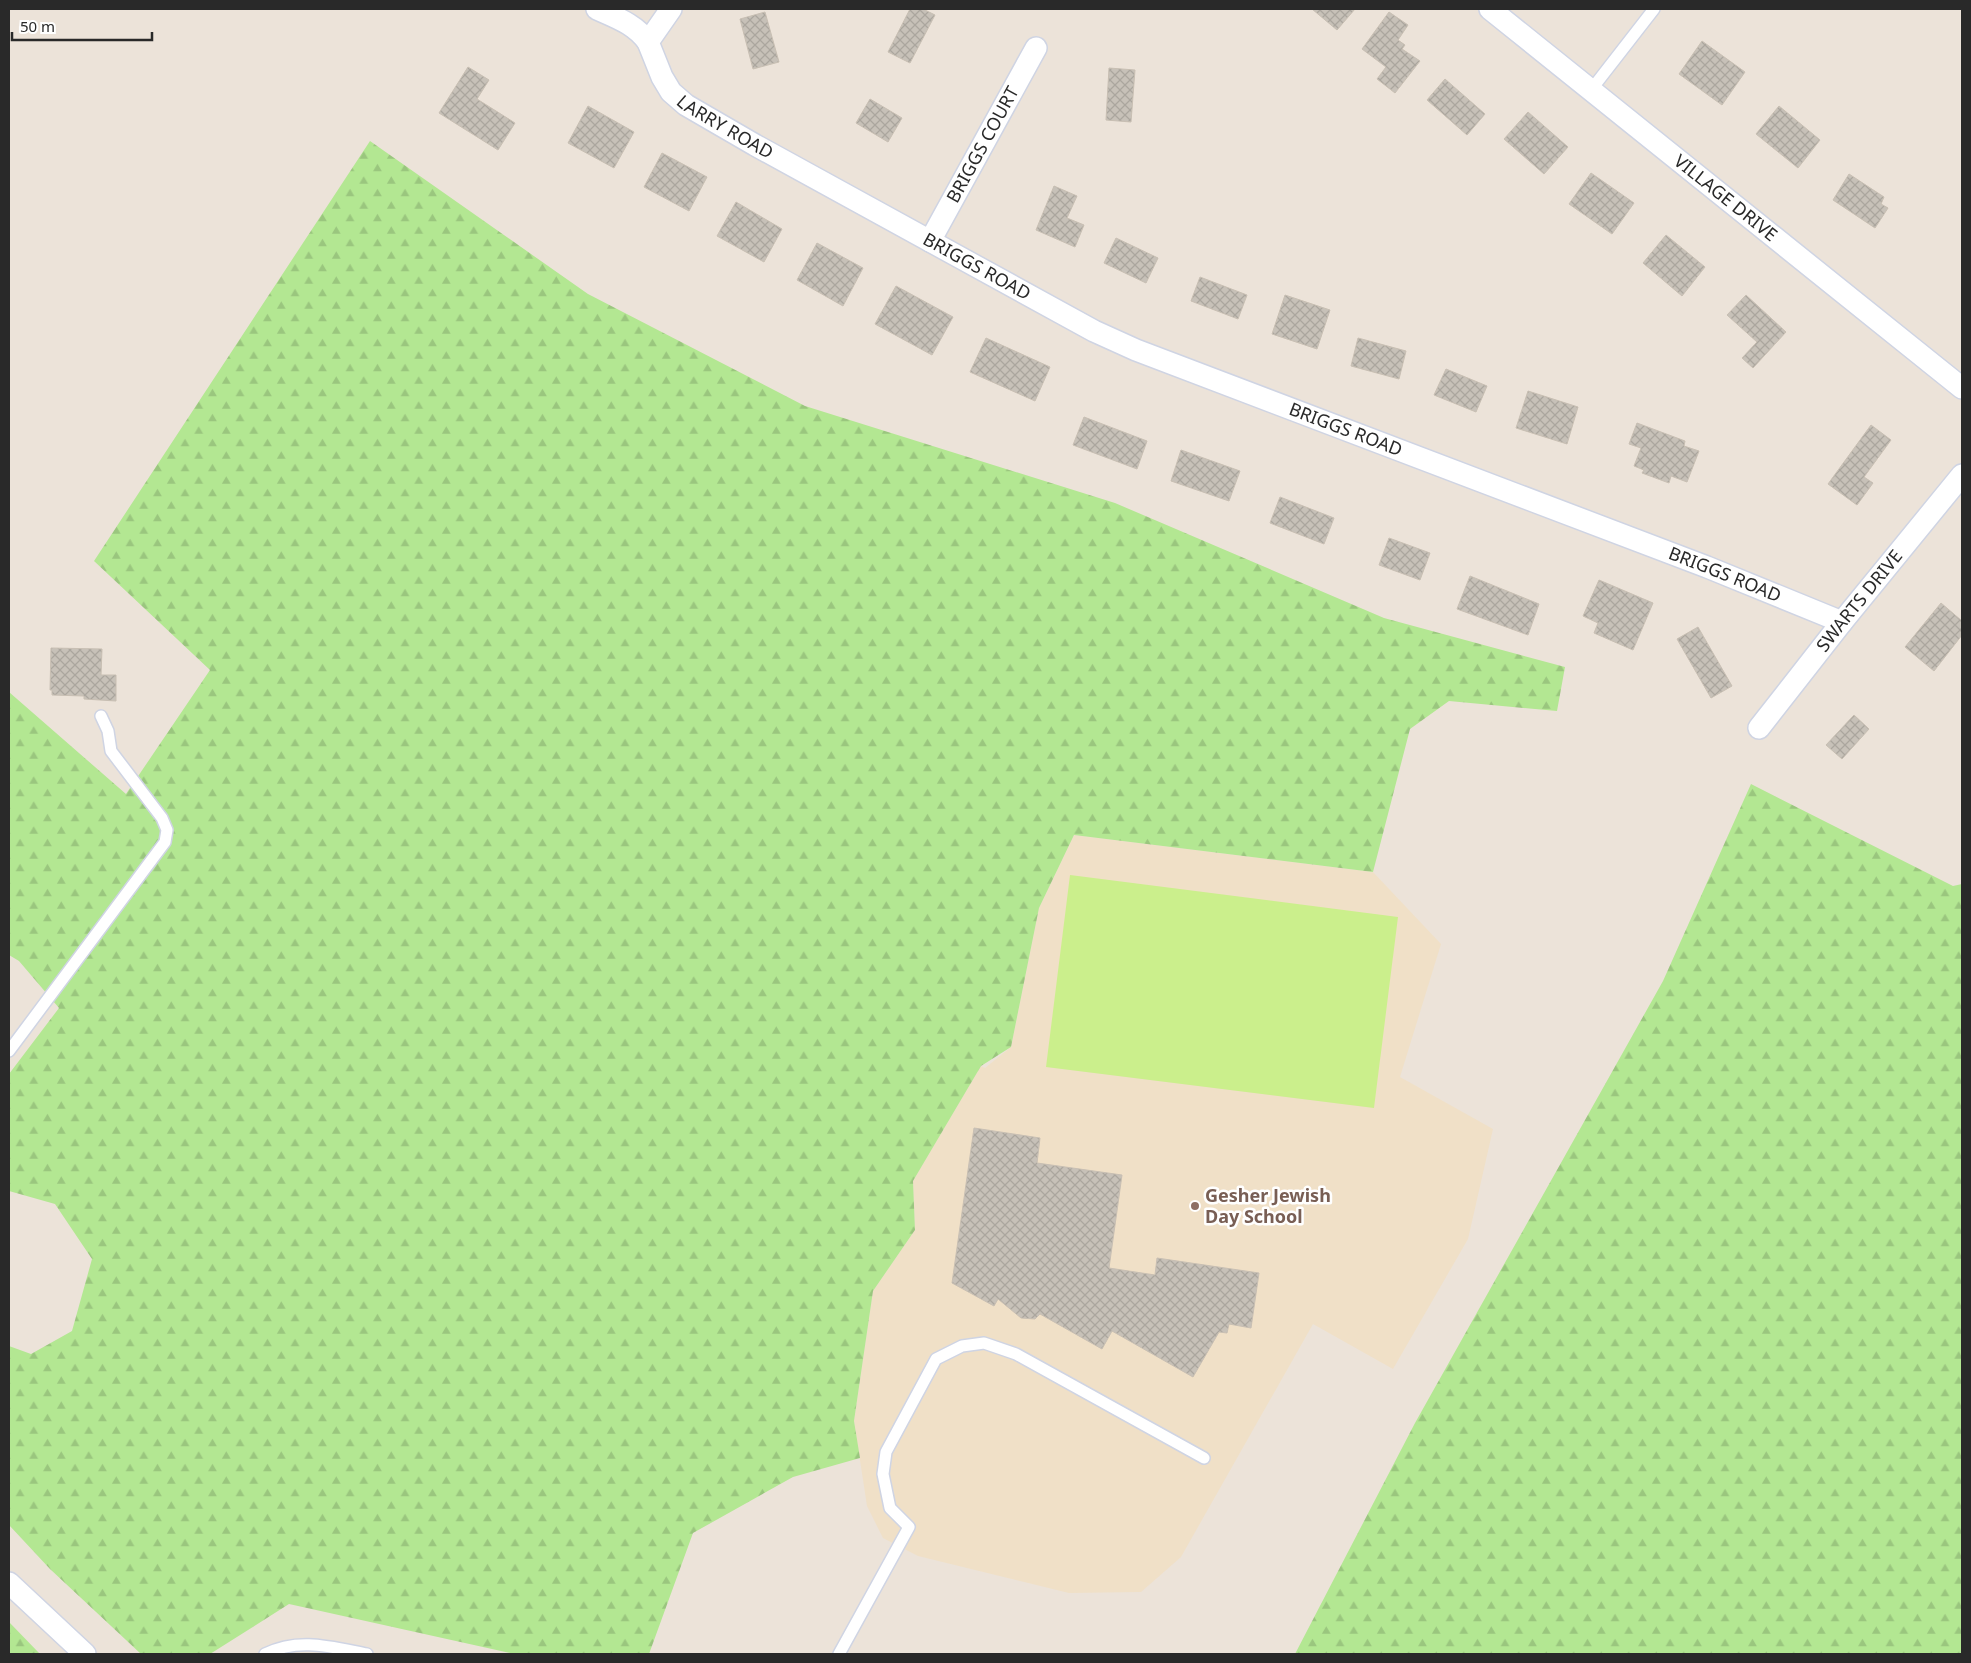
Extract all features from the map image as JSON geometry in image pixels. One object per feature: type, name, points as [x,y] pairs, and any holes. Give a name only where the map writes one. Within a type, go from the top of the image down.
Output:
[{"type":"street","points":[[597,9],[629,23],[640,31],[648,42],[672,9]]},
{"type":"street","name":"VILLAGE DRIVE","points":[[1490,9],[1962,388]]},
{"type":"street","name":"LARRY ROAD","points":[[648,42],[662,77],[671,92],[686,105],[754,145],[866,206]]},
{"type":"street","name":"BRIGGS COURT","points":[[930,241],[1036,48]]},
{"type":"street","name":"BRIGGS ROAD","points":[[866,206],[1086,327],[1136,350],[1707,567],[1842,622]]},
{"type":"street","name":"SWARTS DRIVE","points":[[1759,728],[1842,622],[1962,475]]},
{"type":"street","points":[[9,1583],[85,1654]]},
{"type":"lane","points":[[1591,90],[1654,9]]},
{"type":"lane","points":[[9,1051],[165,842],[167,830],[162,818],[111,751],[108,731],[101,716]]},
{"type":"lane","points":[[839,1654],[909,1527],[890,1508],[883,1474],[886,1452],[936,1359],[962,1346],[984,1343],[1016,1354],[1204,1458]]},
{"type":"lane","points":[[265,1654],[279,1647],[311,1644],[367,1654]]},
{"type":"shaded area","name":"Gesher Jewish Day School","points":[[1074,835],[1373,872],[1441,944],[1400,1077],[1493,1129],[1468,1239],[1393,1369],[1313,1324],[1181,1557],[1141,1592],[1069,1593],[918,1556],[883,1538],[867,1506],[854,1421],[873,1291],[915,1230],[913,1181],[981,1066],[985,1068],[1011,1047],[1039,908]]},
{"type":"green space","points":[[370,141],[588,294],[805,406],[1115,503],[1384,618],[1565,667],[1557,711],[1449,701],[1410,729],[1373,872],[1074,835],[1039,908],[1011,1047],[981,1066],[913,1181],[915,1230],[873,1291],[854,1421],[860,1458],[793,1477],[693,1533],[649,1654],[515,1654],[289,1604],[210,1654],[141,1654],[50,1569],[9,1525],[9,1346],[31,1354],[72,1331],[92,1259],[55,1204],[9,1191],[9,1074],[59,1008],[19,961],[9,955],[9,692],[126,794],[210,670],[94,561]]},
{"type":"green space","points":[[1751,784],[1953,886],[1962,884],[1962,1654],[1295,1654],[1415,1423],[1663,981]]},
{"type":"green space","points":[[1070,875],[1398,917],[1374,1108],[1046,1067]]},
{"type":"green space","points":[[9,1622],[40,1654],[9,1654]]},
{"type":"building","points":[[910,9],[923,9],[935,15],[910,63],[888,52]]},
{"type":"building","points":[[1312,9],[1355,9],[1337,30]]},
{"type":"building","points":[[765,12],[779,62],[753,69],[740,19]]},
{"type":"building","points":[[1389,12],[1408,25],[1398,40],[1405,45],[1402,49],[1420,61],[1395,93],[1377,79],[1386,67],[1362,49]]},
{"type":"building","points":[[1702,41],[1745,72],[1722,105],[1679,74]]},
{"type":"building","points":[[468,67],[489,80],[477,99],[515,123],[498,150],[439,113]]},
{"type":"building","points":[[1109,68],[1135,70],[1131,122],[1106,120]]},
{"type":"building","points":[[1445,79],[1485,114],[1467,135],[1427,100]]},
{"type":"building","points":[[870,99],[902,118],[888,142],[856,123]]},
{"type":"building","points":[[588,106],[634,132],[614,168],[568,143]]},
{"type":"building","points":[[1779,106],[1820,140],[1798,168],[1756,134]]},
{"type":"building","points":[[1528,112],[1568,147],[1544,174],[1504,139]]},
{"type":"building","points":[[662,153],[707,177],[689,211],[644,187]]},
{"type":"building","points":[[1591,173],[1634,203],[1612,234],[1569,204]]},
{"type":"building","points":[[1849,174],[1884,197],[1881,204],[1888,208],[1875,228],[1833,200]]},
{"type":"building","points":[[1054,186],[1077,196],[1067,218],[1084,225],[1075,247],[1036,230]]},
{"type":"building","points":[[736,202],[782,229],[764,262],[717,236]]},
{"type":"building","points":[[1666,235],[1705,267],[1682,296],[1643,263]]},
{"type":"building","points":[[1116,238],[1158,258],[1146,283],[1104,263]]},
{"type":"building","points":[[817,243],[863,268],[843,306],[797,280]]},
{"type":"building","points":[[1200,277],[1247,295],[1238,319],[1191,301]]},
{"type":"building","points":[[896,286],[953,317],[932,355],[875,324]]},
{"type":"building","points":[[1285,295],[1330,310],[1317,349],[1272,334]]},
{"type":"building","points":[[1746,295],[1786,332],[1753,368],[1742,358],[1757,342],[1727,315]]},
{"type":"building","points":[[986,338],[1050,367],[1035,401],[970,372]]},
{"type":"building","points":[[1358,338],[1406,351],[1399,379],[1351,366]]},
{"type":"building","points":[[1446,369],[1487,386],[1476,412],[1434,395]]},
{"type":"building","points":[[1528,391],[1578,407],[1567,444],[1516,428]]},
{"type":"building","points":[[1084,417],[1147,441],[1137,469],[1073,445]]},
{"type":"building","points":[[1637,423],[1685,441],[1684,446],[1699,451],[1687,482],[1671,476],[1669,483],[1642,473],[1644,470],[1634,466],[1641,448],[1629,444]]},
{"type":"building","points":[[1871,425],[1891,440],[1864,477],[1873,483],[1857,505],[1828,484]]},
{"type":"building","points":[[1181,450],[1240,471],[1229,501],[1171,481]]},
{"type":"building","points":[[1280,497],[1334,518],[1324,544],[1270,523]]},
{"type":"building","points":[[1389,538],[1430,553],[1420,580],[1379,565]]},
{"type":"building","points":[[1470,576],[1539,604],[1528,635],[1457,609]]},
{"type":"building","points":[[1599,580],[1653,603],[1633,650],[1594,633],[1598,623],[1583,616]]},
{"type":"building","points":[[1941,603],[1962,621],[1962,635],[1934,671],[1905,647]]},
{"type":"building","points":[[1698,627],[1732,686],[1711,698],[1677,639]]},
{"type":"building","points":[[51,648],[102,649],[101,675],[116,675],[116,701],[84,699],[84,696],[52,695],[52,690],[50,690]]},
{"type":"building","points":[[1854,715],[1869,729],[1842,759],[1826,745]]},
{"type":"building","points":[[974,1128],[1040,1138],[1037,1163],[1122,1175],[1109,1268],[1155,1275],[1157,1258],[1259,1273],[1251,1328],[1229,1324],[1227,1333],[1219,1332],[1193,1377],[1112,1331],[1102,1349],[1040,1314],[1035,1319],[1021,1318],[998,1299],[994,1306],[952,1283]]},
{"type":"place","name":"Gesher Jewish Day School","points":[[1195,1206]]}]
